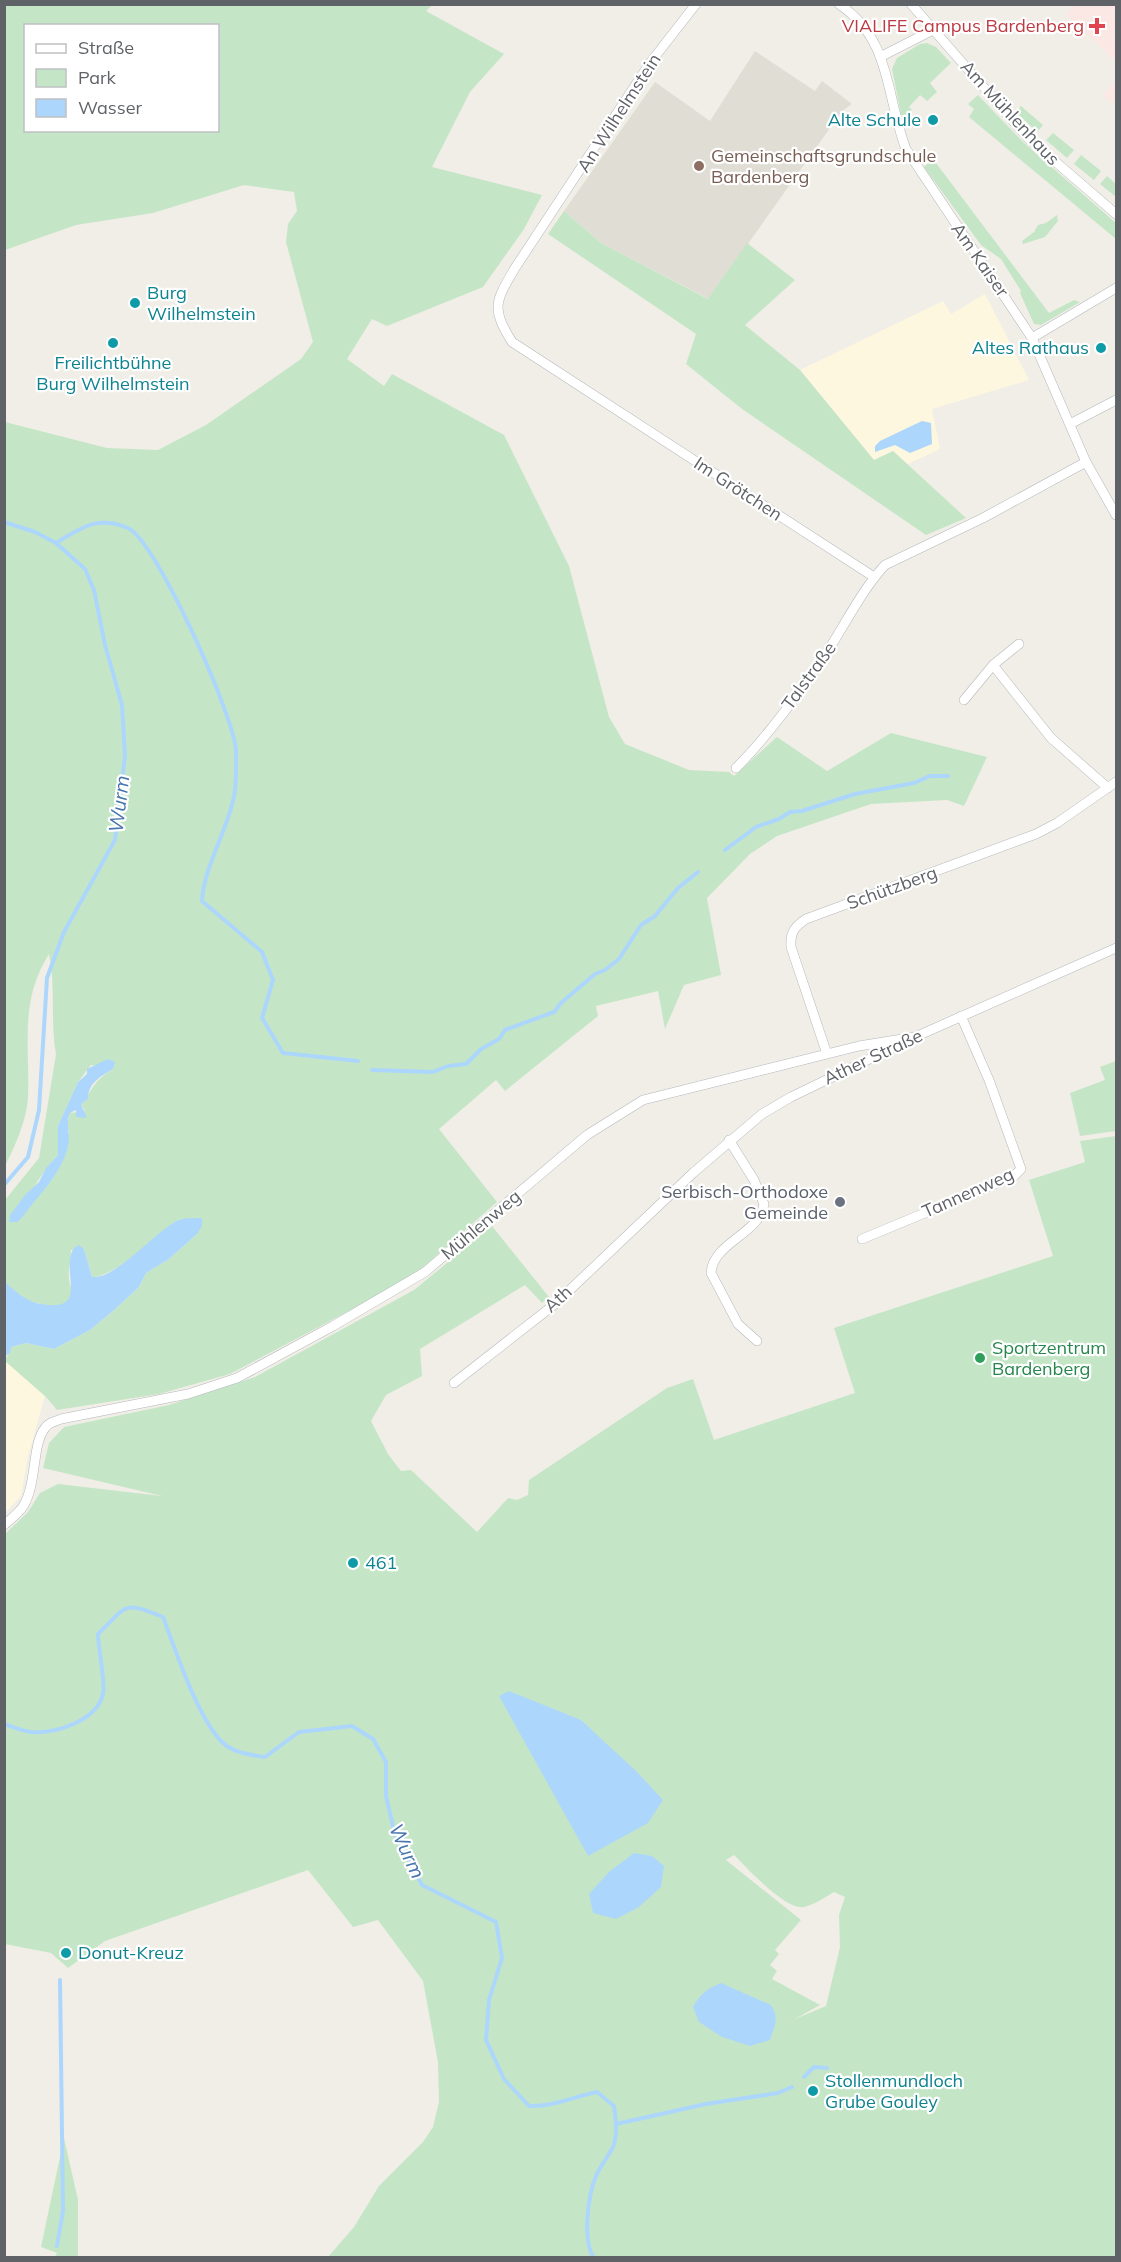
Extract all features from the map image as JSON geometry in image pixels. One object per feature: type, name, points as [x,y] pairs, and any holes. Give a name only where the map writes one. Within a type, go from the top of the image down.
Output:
[{"type":"street","name":"An Wilhelmstein","points":[[544,224],[650,63],[696,4]]},
{"type":"street","name":"Am Kaiser","points":[[838,4],[863,24],[882,56],[896,123],[906,149],[1032,338],[1086,462],[1116,515]]},
{"type":"street","name":"Am Mühlenhaus","points":[[911,4],[1028,138],[1116,214]]},
{"type":"street","points":[[882,56],[933,30]]},
{"type":"street","name":"Im Grötchen","points":[[544,224],[502,289],[497,305],[499,321],[512,342],[874,578]]},
{"type":"street","points":[[1032,338],[1116,288]]},
{"type":"street","points":[[1070,424],[1116,400]]},
{"type":"street","points":[[874,578],[885,565],[983,518],[1086,462]]},
{"type":"street","name":"Talstraße","points":[[736,768],[755,749],[828,650],[874,578]]},
{"type":"street","points":[[964,700],[993,665],[1019,644]]},
{"type":"street","points":[[993,665],[1051,738],[1108,788]]},
{"type":"street","name":"Schützberg","points":[[827,1054],[791,947],[790,936],[795,927],[806,919],[1036,834],[1057,823],[1116,782]]},
{"type":"street","name":"Ather Straße","points":[[655,1208],[729,1140],[762,1114],[791,1097],[915,1037],[1116,948]]},
{"type":"street","name":"Tannenweg","points":[[862,1239],[1014,1176],[1021,1169],[989,1080],[961,1016]]},
{"type":"street","name":"Mühlenweg","points":[[4,1525],[24,1506],[35,1476],[43,1430],[47,1425],[61,1419],[188,1394],[237,1378],[401,1289],[425,1272],[587,1135],[630,1106],[662,1094],[827,1054],[887,1040],[915,1037]]},
{"type":"street","points":[[729,1140],[759,1189],[764,1204],[759,1217],[715,1258],[711,1273],[738,1324],[757,1341]]},
{"type":"street","name":"Ath","points":[[454,1383],[555,1304],[655,1208]]},
{"type":"shaded area","name":"VIALIFE Campus Bardenberg","points":[[1076,4],[1116,5],[1116,62],[1066,14]]},
{"type":"shaded area","name":"Gemeinschaftsgrundschule Bardenberg","points":[[755,51],[815,91],[822,81],[852,104],[842,111],[709,299],[601,243],[564,211],[655,82],[710,121]]},
{"type":"shaded area","name":"VIALIFE Campus Bardenberg","points":[[1116,78],[1116,106],[1103,96]]},
{"type":"shaded area","points":[[985,294],[1029,380],[932,409],[940,449],[908,464],[893,451],[874,460],[800,370],[943,301],[951,314]]},
{"type":"shaded area","points":[[5,1361],[45,1396],[28,1456],[21,1496],[5,1513]]},
{"type":"green space","points":[[4,5],[432,5],[426,11],[504,54],[470,92],[432,167],[542,195],[524,229],[483,287],[387,326],[372,319],[347,359],[384,386],[392,374],[504,435],[569,566],[609,717],[625,744],[689,770],[729,772],[734,776],[777,737],[827,771],[891,733],[987,757],[964,806],[947,800],[871,804],[777,836],[750,854],[707,898],[721,975],[684,985],[665,1029],[658,991],[596,1006],[598,1016],[505,1091],[496,1080],[439,1129],[497,1202],[421,1269],[396,1286],[230,1374],[159,1394],[57,1410],[46,1397],[5,1361],[11,1347],[26,1343],[54,1349],[90,1330],[139,1287],[146,1273],[169,1259],[197,1234],[181,1219],[125,1263],[92,1277],[84,1249],[71,1250],[69,1280],[72,1296],[69,1302],[63,1305],[49,1306],[22,1298],[5,1282],[5,1200],[39,1158],[56,1054],[49,954],[33,989],[30,1006],[28,1097],[25,1114],[5,1166],[5,422],[107,448],[158,450],[206,425],[301,359],[313,342],[286,242],[288,224],[297,211],[294,192],[244,185],[153,213],[76,225],[5,250]],"holes":[[[91,1065],[113,1069],[98,1081],[81,1104],[85,1111],[70,1113],[67,1125],[69,1132],[46,1185],[18,1222],[35,1186],[58,1155],[58,1126],[78,1082]]]},
{"type":"green space","points":[[927,43],[936,47],[951,63],[930,83],[937,92],[927,101],[920,95],[909,107],[912,110],[902,119],[892,69],[897,58],[920,44]]},
{"type":"green space","points":[[978,95],[1023,142],[1116,223],[1116,239],[969,117],[974,109],[968,104]]},
{"type":"green space","points":[[1021,106],[1043,125],[1037,132],[1016,112]]},
{"type":"green space","points":[[1053,133],[1074,150],[1067,158],[1046,140]]},
{"type":"green space","points":[[1081,155],[1101,171],[1094,180],[1074,164]]},
{"type":"green space","points":[[933,159],[1049,313],[1074,300],[1080,302],[1041,325],[1034,324],[1021,291],[1001,259],[981,245],[924,167]]},
{"type":"green space","points":[[1107,176],[1116,184],[1116,197],[1100,184]]},
{"type":"green space","points":[[564,211],[601,243],[708,299],[747,243],[795,280],[745,325],[800,370],[874,460],[893,451],[966,518],[926,535],[742,409],[686,364],[696,334],[548,234]]},
{"type":"green space","points":[[1057,215],[1058,221],[1045,237],[1023,244],[1022,241],[1034,232],[1038,225],[1046,223]]},
{"type":"green space","points":[[1116,1061],[1116,1131],[1080,1136],[1070,1093],[1105,1080],[1100,1067]]},
{"type":"green space","points":[[1116,1136],[1116,2257],[328,2257],[354,2227],[379,2186],[423,2142],[433,2127],[439,2102],[438,2062],[423,1981],[378,1920],[353,1927],[308,1870],[105,1941],[68,1968],[51,1953],[5,1944],[5,1534],[28,1512],[40,1493],[58,1484],[162,1496],[43,1468],[49,1443],[64,1427],[169,1405],[255,1377],[414,1290],[492,1226],[549,1297],[542,1303],[525,1285],[420,1349],[422,1376],[386,1395],[371,1421],[388,1454],[401,1471],[411,1470],[477,1532],[508,1498],[517,1500],[528,1495],[529,1480],[667,1388],[693,1379],[714,1440],[855,1393],[834,1328],[1053,1256],[1029,1180],[1085,1162],[1080,1141]],"holes":[[[734,1855],[777,1896],[796,1906],[812,1905],[834,1892],[845,1897],[839,1915],[840,1947],[826,2006],[795,2019],[820,2005],[772,1979],[777,1971],[770,1965],[779,1954],[775,1950],[801,1920],[726,1860]]]},
{"type":"green space","points":[[64,2138],[78,2200],[78,2257],[55,2257],[57,2253],[41,2247]]},
{"type":"water","points":[[922,421],[931,423],[932,444],[910,453],[895,445],[875,452],[875,446],[880,441]]},
{"type":"water","points":[[108,1059],[115,1062],[113,1069],[96,1081],[90,1089],[88,1099],[81,1104],[87,1118],[76,1117],[76,1110],[70,1113],[68,1146],[56,1174],[18,1222],[9,1222],[10,1215],[25,1195],[39,1182],[46,1168],[58,1155],[58,1126],[78,1082],[87,1074],[87,1069]]},
{"type":"water","points":[[202,1218],[202,1226],[197,1234],[169,1259],[146,1273],[139,1287],[90,1330],[54,1349],[26,1343],[11,1347],[10,1353],[5,1356],[5,1282],[32,1301],[45,1305],[62,1304],[71,1293],[70,1256],[74,1248],[79,1245],[84,1249],[92,1277],[102,1276],[126,1262],[173,1223],[182,1219]]},
{"type":"water","points":[[509,1691],[581,1720],[636,1771],[663,1800],[648,1823],[588,1856],[499,1696]]},
{"type":"water","points":[[634,1853],[652,1856],[664,1866],[661,1887],[639,1907],[616,1919],[593,1913],[589,1894],[609,1872]]},
{"type":"water","points":[[721,1983],[771,2005],[776,2018],[770,2040],[750,2046],[722,2037],[699,2022],[693,2007],[698,1998]]},
{"type":"waterway","name":"Wurm","points":[[4,522],[35,532],[56,543],[85,569],[94,590],[105,645],[122,705],[125,756],[115,840],[64,932],[47,978],[39,1110],[28,1157],[4,1185]]},
{"type":"waterway","points":[[56,543],[90,525],[117,524],[128,528],[141,540],[157,563],[209,669],[223,704],[236,751],[236,783],[233,801],[211,863],[202,901],[262,952],[273,980],[262,1018],[283,1053],[358,1061]]},
{"type":"waterway","points":[[725,850],[756,827],[779,819],[790,812],[802,811],[855,794],[914,783],[930,776],[948,776]]},
{"type":"waterway","points":[[372,1070],[433,1072],[448,1066],[466,1064],[481,1049],[499,1039],[505,1030],[554,1012],[561,1003],[595,974],[605,970],[619,959],[641,925],[655,916],[678,888],[698,872]]},
{"type":"waterway","name":"Wurm","points":[[4,1724],[31,1732],[52,1731],[74,1724],[93,1711],[104,1689],[98,1634],[120,1612],[132,1607],[163,1617],[188,1683],[204,1717],[222,1742],[231,1749],[265,1757],[299,1732],[352,1726],[373,1739],[386,1762],[386,1796],[395,1835],[422,1885],[496,1922],[502,1958],[489,2000],[486,2040],[504,2079],[529,2106],[554,2103],[597,2092],[614,2106],[615,2142],[596,2176],[589,2206],[588,2241],[594,2258]]},
{"type":"waterway","points":[[57,2246],[63,2211],[60,1980]]},
{"type":"waterway","points":[[804,2077],[814,2067],[827,2068]]},
{"type":"waterway","points":[[616,2124],[706,2104],[778,2093],[792,2087]]},
{"type":"place","name":"VIALIFE Campus Bardenberg","points":[[1097,26]]},
{"type":"place","name":"Alte Schule","points":[[933,120]]},
{"type":"place","name":"Gemeinschaftsgrundschule Bardenberg","points":[[699,166]]},
{"type":"place","name":"Burg Wilhelmstein","points":[[135,303]]},
{"type":"place","name":"Freilichtbühne Burg Wilhelmstein","points":[[113,343]]},
{"type":"place","name":"Altes Rathaus","points":[[1101,348]]},
{"type":"place","name":"Serbisch-Orthodoxe Gemeinde","points":[[840,1202]]},
{"type":"place","name":"Sportzentrum Bardenberg","points":[[980,1358]]},
{"type":"place","name":"461","points":[[353,1563]]},
{"type":"place","name":"Donut-Kreuz","points":[[66,1953]]},
{"type":"place","name":"Stollenmundloch Grube Gouley","points":[[813,2091]]}]
